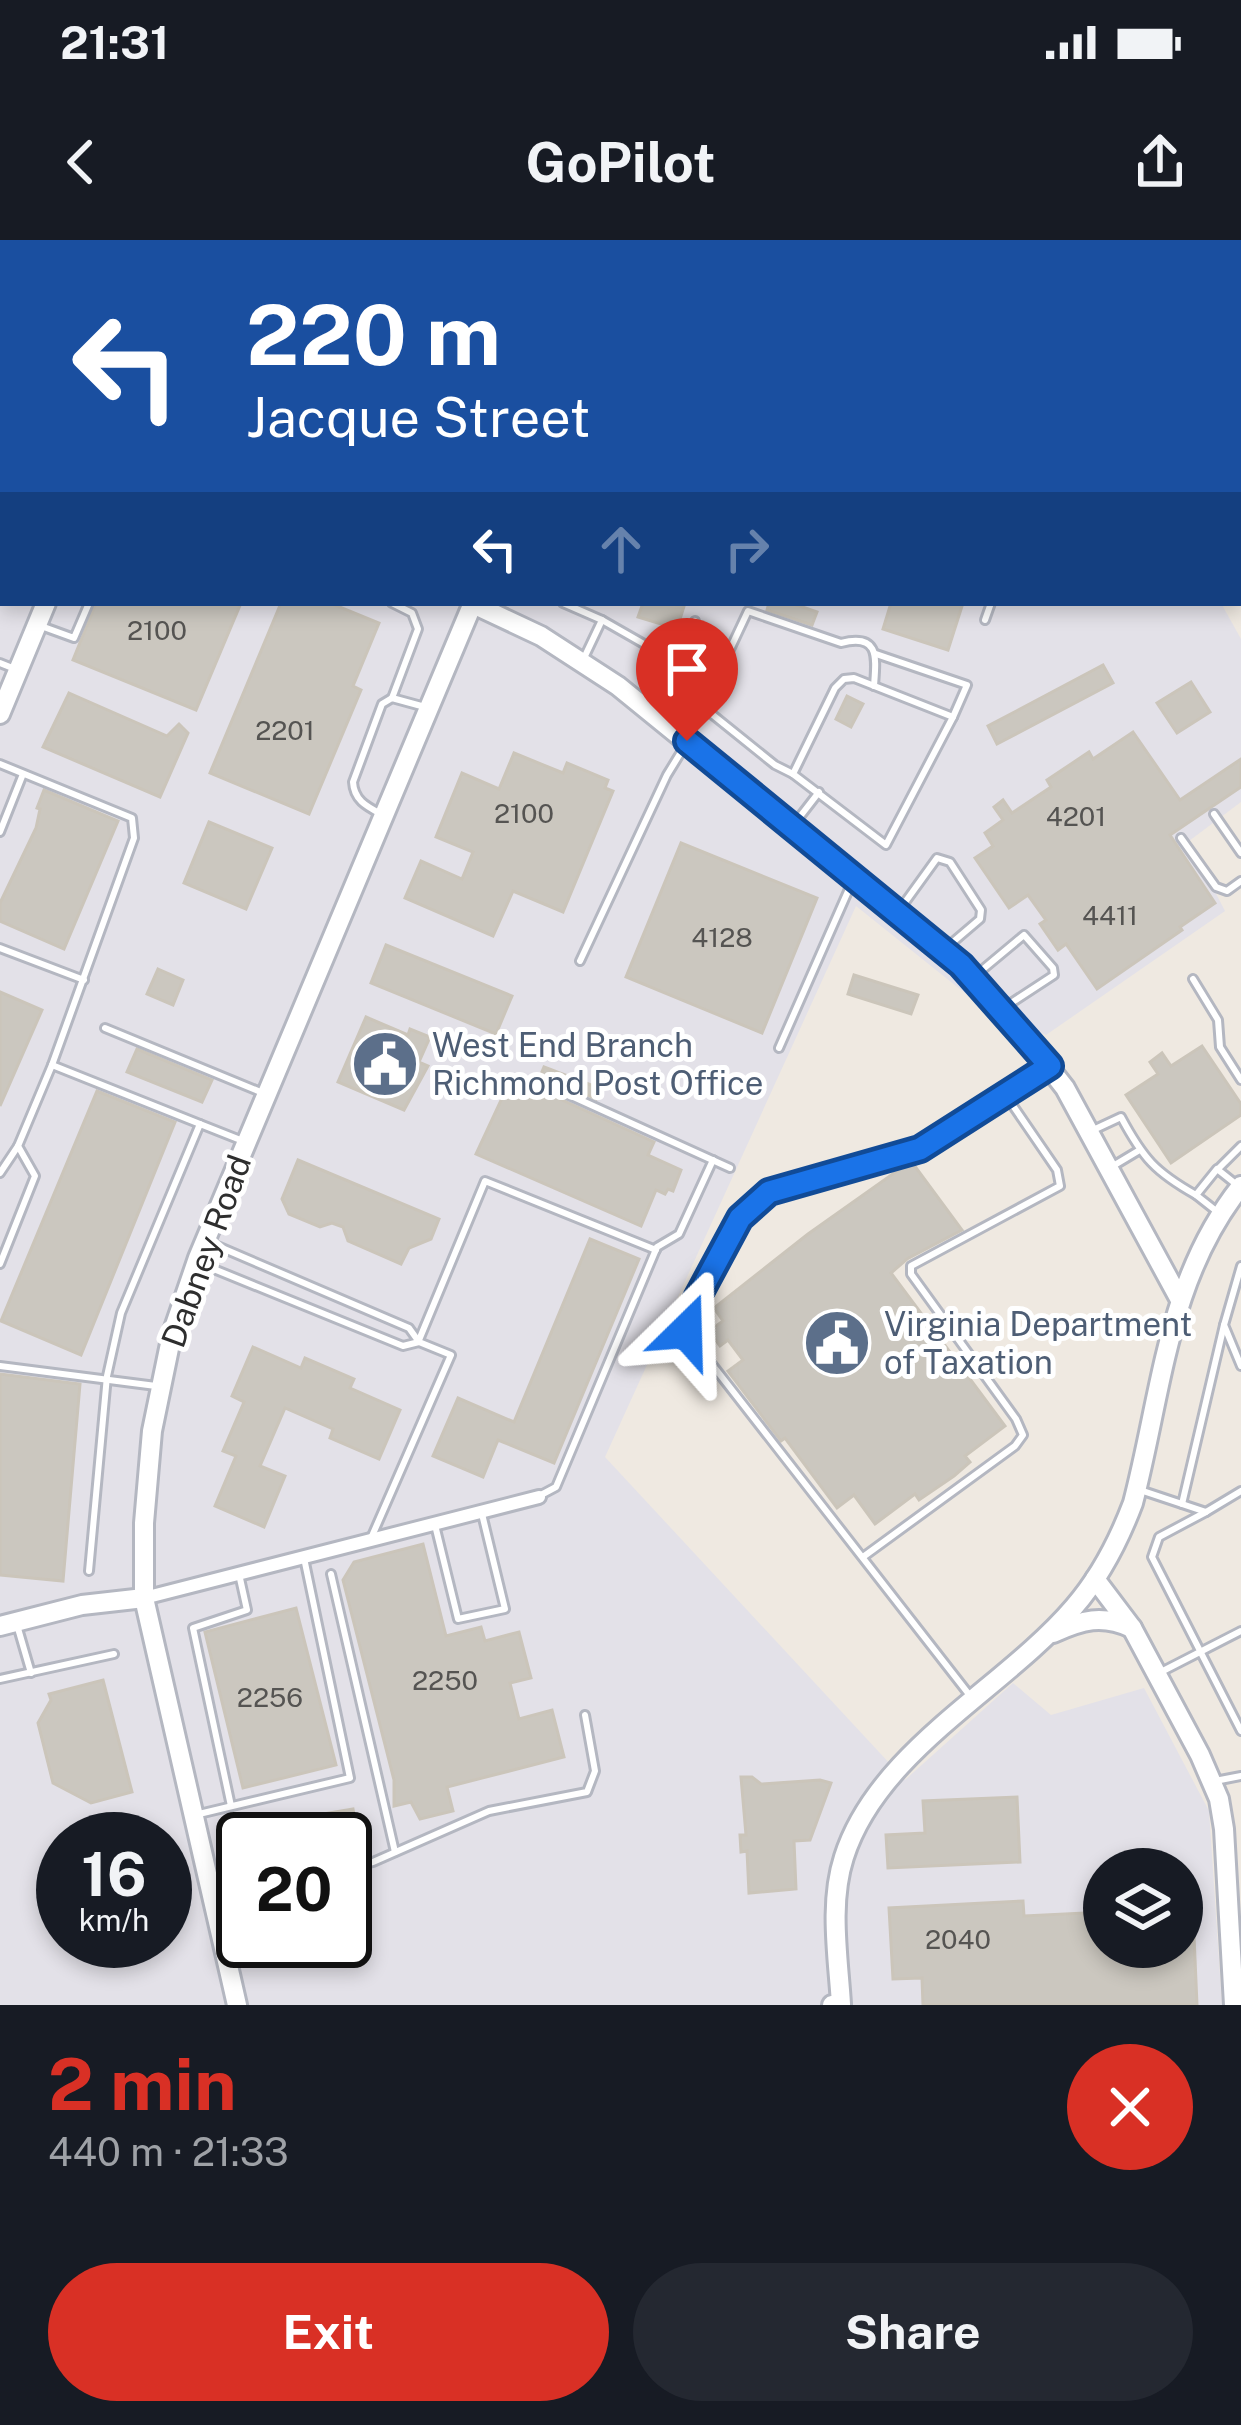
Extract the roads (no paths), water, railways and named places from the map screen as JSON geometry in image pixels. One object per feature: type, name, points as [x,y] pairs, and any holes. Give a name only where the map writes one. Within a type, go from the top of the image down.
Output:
[{"type":"street","points":[[0,714],[9,666],[45,606]]},
{"type":"street","name":"Dabney Road","points":[[191,1812],[144,1598],[144,1523],[160,1387],[196,1262],[471,606]]},
{"type":"street","points":[[478,606],[582,662],[687,741],[973,977],[1050,1066],[1091,1132],[1179,1298]]},
{"type":"street","points":[[838,2005],[838,1885],[857,1825],[896,1772],[1073,1608],[1095,1579],[1119,1538],[1137,1490],[1179,1298],[1192,1265],[1240,1187]]},
{"type":"street","points":[[8,1624],[82,1605],[144,1598],[538,1497]]},
{"type":"street","points":[[1095,1579],[1132,1628],[1213,1781],[1233,1833],[1234,2005]]},
{"type":"street","points":[[1043,1637],[1087,1619],[1132,1628]]},
{"type":"street","name":"Dabney Road","points":[[192,1815],[237,2005]]},
{"type":"lane","points":[[38,624],[74,638],[88,606]]},
{"type":"lane","points":[[386,816],[362,803],[353,792],[353,782],[382,704],[392,698],[418,629],[412,613],[398,606]]},
{"type":"lane","points":[[570,606],[672,660],[694,621]]},
{"type":"lane","points":[[985,620],[990,606]]},
{"type":"lane","points":[[874,686],[872,646],[853,640],[842,643],[748,611],[703,706],[886,845],[967,685],[876,654]]},
{"type":"lane","points":[[582,662],[602,620]]},
{"type":"lane","points":[[793,774],[844,679],[854,678],[953,717]]},
{"type":"lane","points":[[392,698],[429,709]]},
{"type":"lane","points":[[580,961],[687,741]]},
{"type":"lane","points":[[0,764],[132,818],[134,838],[52,1065],[18,1146],[0,1173]]},
{"type":"lane","points":[[0,832],[23,773]]},
{"type":"lane","points":[[792,826],[819,792]]},
{"type":"lane","points":[[1214,814],[1241,853]]},
{"type":"lane","points":[[1181,838],[1216,887],[1227,891],[1241,881]]},
{"type":"lane","points":[[898,912],[937,858],[950,862],[981,910],[980,919],[944,950]]},
{"type":"lane","points":[[779,1048],[854,876]]},
{"type":"lane","points":[[973,977],[1024,935],[1054,975],[1003,1008]]},
{"type":"lane","points":[[0,948],[84,980]]},
{"type":"lane","points":[[1193,979],[1218,1020],[1220,1047],[1241,1080]]},
{"type":"lane","points":[[105,1028],[266,1095]]},
{"type":"lane","points":[[52,1065],[247,1142]]},
{"type":"lane","points":[[973,1700],[686,1331],[697,1298],[740,1218],[769,1192],[920,1149],[1050,1066]]},
{"type":"lane","points":[[536,1080],[730,1168]]},
{"type":"lane","points":[[863,1557],[1015,1447],[1023,1435],[910,1274],[911,1266],[1060,1186],[1057,1170],[1005,1094]]},
{"type":"lane","points":[[1091,1132],[1121,1117],[1139,1150],[1166,1178],[1220,1215]]},
{"type":"lane","points":[[88,1571],[106,1378],[121,1313],[200,1124]]},
{"type":"lane","points":[[0,1264],[35,1176],[18,1146]]},
{"type":"lane","points":[[1196,1195],[1241,1146]]},
{"type":"lane","points":[[1110,1168],[1139,1150]]},
{"type":"lane","points":[[538,1497],[556,1487],[656,1250],[679,1234],[713,1160]]},
{"type":"lane","points":[[1217,1169],[1240,1187]]},
{"type":"lane","points":[[418,1342],[484,1181],[656,1250]]},
{"type":"lane","points":[[205,1241],[409,1328],[418,1342],[451,1355],[369,1542]]},
{"type":"lane","points":[[196,1262],[403,1346],[418,1342]]},
{"type":"lane","points":[[1182,1504],[1241,1265]]},
{"type":"lane","points":[[1224,1324],[1241,1366]]},
{"type":"lane","points":[[0,1366],[160,1387]]},
{"type":"lane","points":[[1137,1490],[1206,1512]]},
{"type":"lane","points":[[1241,1491],[1159,1537],[1152,1557],[1241,1730]]},
{"type":"lane","points":[[435,1525],[458,1619],[505,1609],[482,1513]]},
{"type":"lane","points":[[192,1815],[350,1778],[304,1558]]},
{"type":"lane","points":[[231,1806],[193,1628],[247,1610],[239,1574]]},
{"type":"lane","points":[[332,1574],[395,1852]]},
{"type":"lane","points":[[8,1624],[32,1673]]},
{"type":"lane","points":[[1157,1675],[1241,1631]]},
{"type":"lane","points":[[0,1679],[114,1654]]},
{"type":"lane","points":[[372,1860],[489,1811],[587,1792],[595,1771],[585,1715]]},
{"type":"lane","points":[[1213,1781],[1241,1776]]},
{"type":"lane","points":[[212,1904],[216,1903]]},
{"type":"place","name":"West End Branch Richmond Post Office","points":[[385,1064]]},
{"type":"place","name":"Virginia Department of Taxation","points":[[837,1343]]}]
